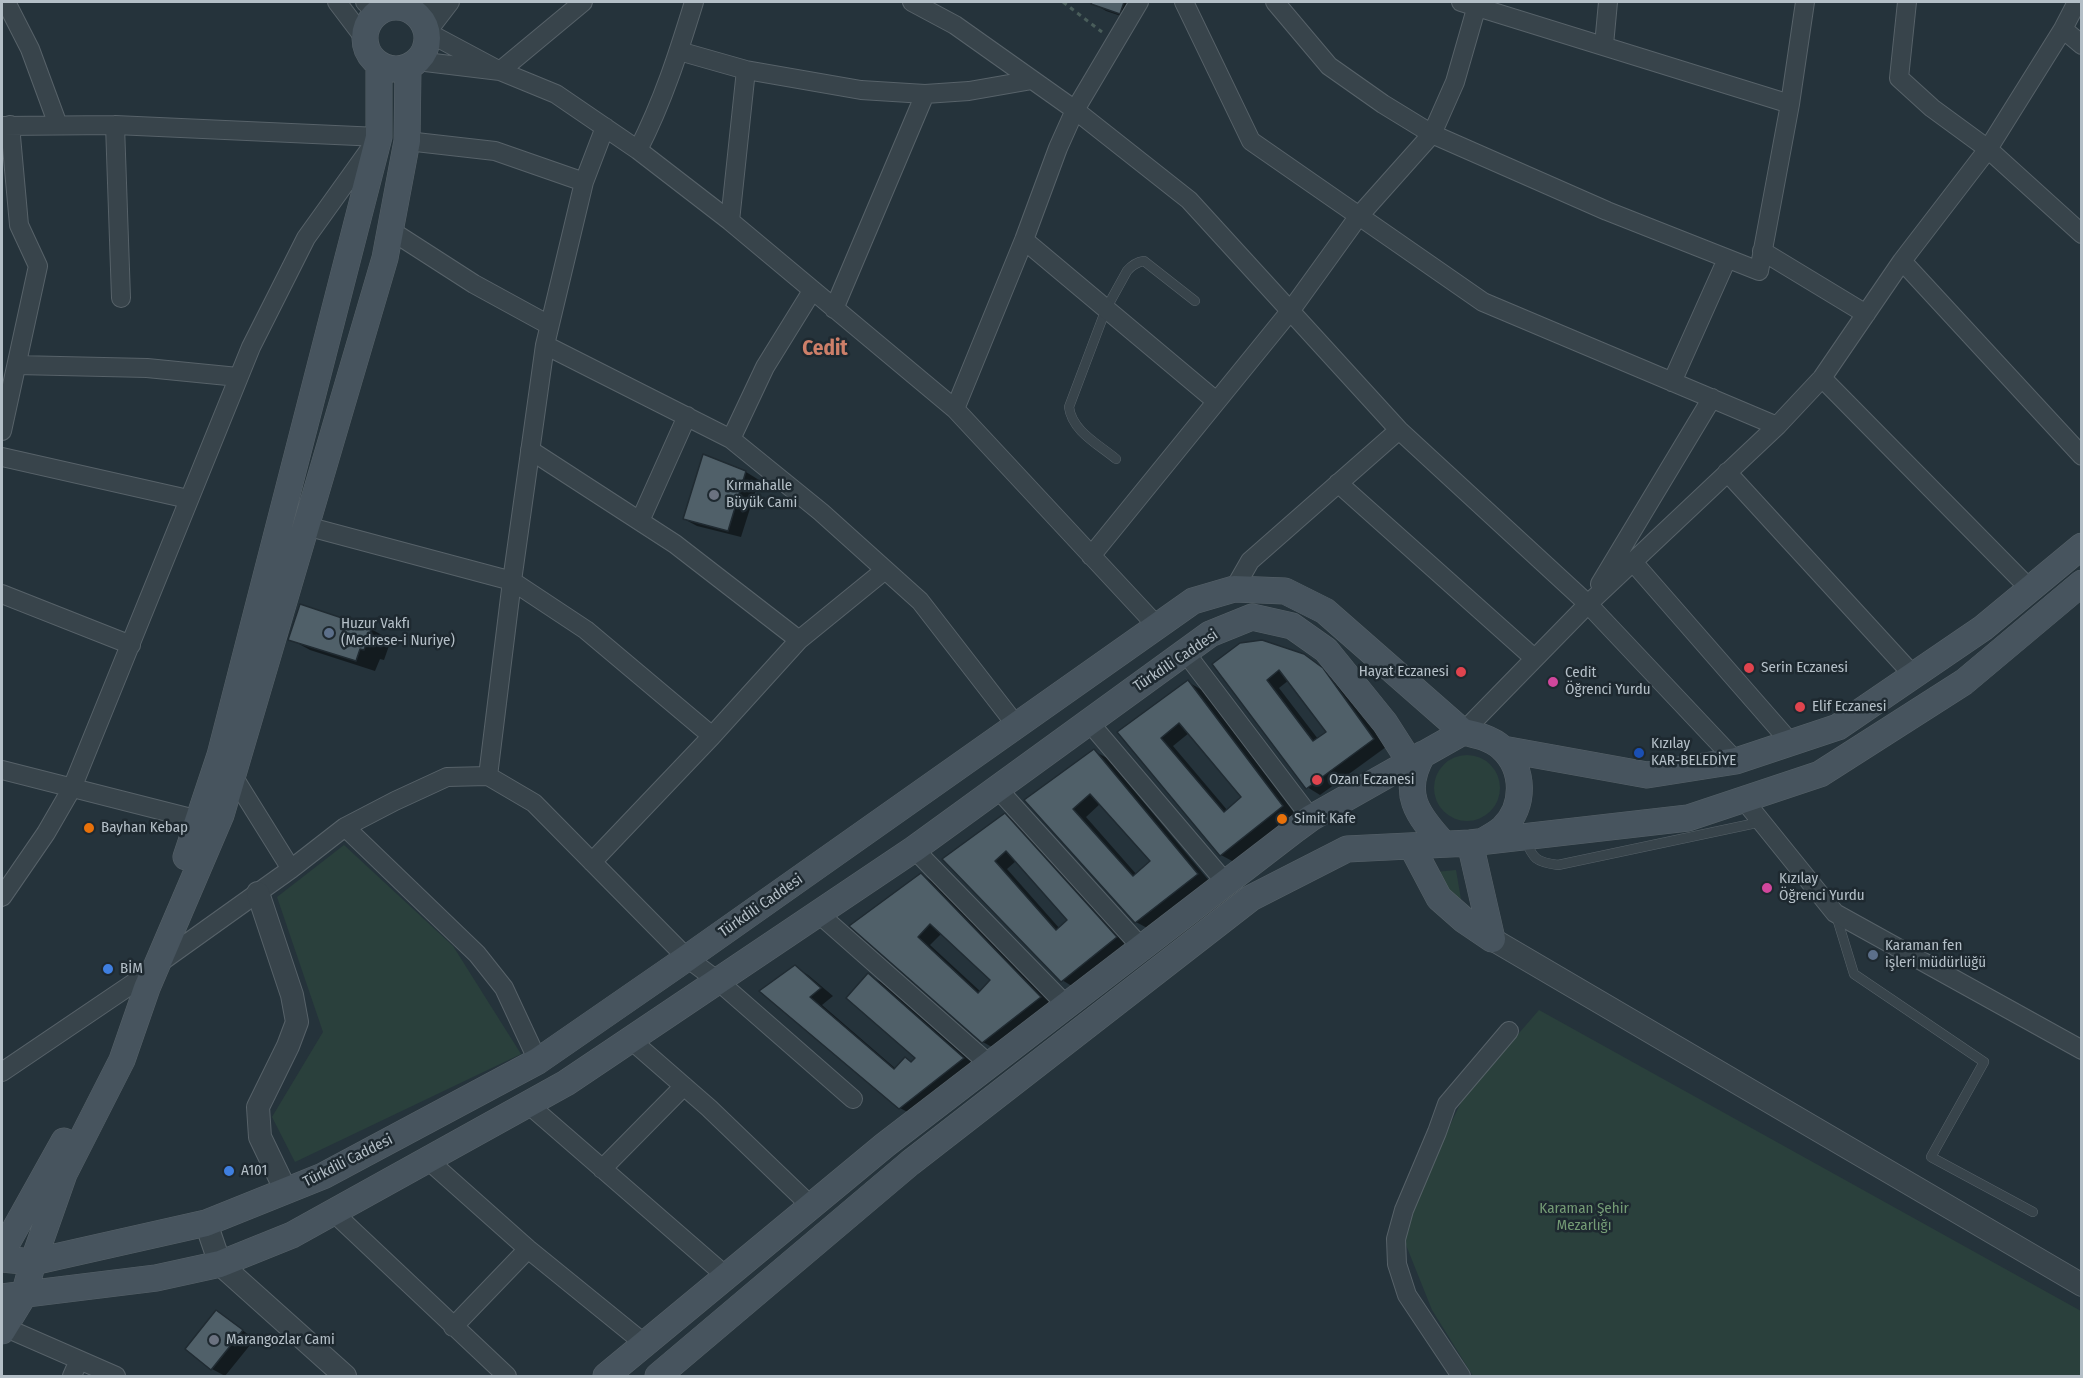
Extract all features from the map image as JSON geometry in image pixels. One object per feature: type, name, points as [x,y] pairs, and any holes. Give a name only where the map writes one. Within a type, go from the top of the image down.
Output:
[{"type":"main road","points":[[379,6],[422,12],[427,42],[424,53],[413,64],[398,69],[388,68],[371,57],[365,39],[366,29],[379,6]]},
{"type":"main road","points":[[2,1252],[102,1066],[199,820],[223,744],[379,137],[379,64]]},
{"type":"main road","points":[[3,1329],[13,1296],[33,1262],[64,1174],[122,1060],[158,964],[222,815],[385,258],[407,141],[413,64]]},
{"type":"main road","points":[[1503,749],[1647,775],[1736,761],[1839,728],[1983,628],[2082,546]]},
{"type":"main road","points":[[658,1377],[910,1163],[1251,898],[1347,849],[1477,842],[1688,818],[1820,774],[1964,682],[2082,583]]},
{"type":"main road","name":"Türkdili Caddesi","points":[[2,1259],[33,1262],[206,1223],[323,1176],[538,1061],[1193,601],[1234,590],[1285,591],[1325,610],[1463,732]]},
{"type":"main road","name":"Türkdili Caddesi","points":[[13,1296],[156,1278],[220,1264],[292,1235],[566,1083],[914,849],[1210,634],[1252,617],[1292,626],[1326,650],[1416,758]]},
{"type":"main road","points":[[606,1377],[885,1145],[1311,818],[1463,732],[1493,741],[1503,749],[1514,764],[1520,780],[1520,798],[1514,815],[1503,829],[1477,842]]},
{"type":"main road","points":[[1416,758],[1412,796],[1417,812],[1444,844]]},
{"type":"main road","points":[[1477,842],[1492,939]]},
{"type":"main road","points":[[1413,847],[1439,898],[1464,920],[1492,939]]},
{"type":"street","points":[[6,2],[30,49],[58,125]]},
{"type":"street","points":[[337,2],[365,39]]},
{"type":"street","points":[[422,12],[450,2]]},
{"type":"street","points":[[413,64],[500,70],[583,2]]},
{"type":"street","points":[[638,150],[658,111],[694,2]]},
{"type":"street","points":[[912,2],[955,25],[1075,110],[1189,200],[1399,430],[1588,604],[1736,761]]},
{"type":"street","points":[[955,410],[1075,110],[1139,2]]},
{"type":"street","points":[[1184,2],[1251,141],[1483,302],[1777,426]]},
{"type":"street","points":[[1275,2],[1329,66],[1383,104],[1432,134],[1607,211],[1759,272],[1790,104],[1805,2]]},
{"type":"street","points":[[1604,45],[1608,2]]},
{"type":"street","points":[[1907,2],[1899,78],[1932,108],[1988,149],[2082,234]]},
{"type":"street","points":[[1463,732],[1588,604],[1777,426],[1822,378],[1902,261],[1988,149],[2077,2]]},
{"type":"street","points":[[1090,556],[1291,310],[1358,217],[1432,134],[1455,82],[1472,3],[1790,104]]},
{"type":"street","points":[[422,12],[500,70],[555,94],[605,127],[730,221],[955,410],[1157,626]]},
{"type":"street","points":[[2062,29],[2082,45]]},
{"type":"street","points":[[679,51],[746,70],[861,90],[925,94],[969,91],[1032,80]]},
{"type":"street","points":[[730,221],[746,70]]},
{"type":"street","points":[[834,309],[925,94]]},
{"type":"street","points":[[115,125],[121,298]]},
{"type":"street","points":[[2,431],[38,266],[19,225],[6,126],[115,125],[379,137]]},
{"type":"street","points":[[488,776],[545,345],[584,182],[605,127]]},
{"type":"street","points":[[2,897],[46,833],[72,788],[250,347],[306,238],[379,137]]},
{"type":"street","points":[[407,141],[495,151],[584,182]]},
{"type":"street","points":[[390,230],[474,284],[549,326]]},
{"type":"street","points":[[1024,240],[1216,401]]},
{"type":"street","points":[[1762,251],[1866,314]]},
{"type":"street","points":[[1672,382],[1727,259]]},
{"type":"street","points":[[1902,261],[2082,456]]},
{"type":"street","points":[[731,439],[765,367],[812,291]]},
{"type":"street","points":[[545,345],[731,439],[821,512],[920,601],[1016,725]]},
{"type":"street","points":[[17,365],[147,368],[238,377]]},
{"type":"street","points":[[1822,378],[2030,589]]},
{"type":"street","points":[[1588,604],[1712,398]]},
{"type":"street","points":[[640,521],[687,416]]},
{"type":"street","points":[[1234,590],[1250,561],[1399,430]]},
{"type":"street","points":[[530,450],[675,544],[799,640]]},
{"type":"street","points":[[2,457],[188,499]]},
{"type":"street","points":[[1727,472],[1914,676]]},
{"type":"street","points":[[1338,483],[1534,658]]},
{"type":"street","points":[[306,526],[512,581],[585,630],[712,736]]},
{"type":"street","points":[[1633,562],[1791,743]]},
{"type":"street","points":[[592,862],[712,736],[799,640],[885,570]]},
{"type":"street","points":[[2,594],[131,645]]},
{"type":"street","points":[[1185,652],[1311,818]]},
{"type":"street","points":[[1089,722],[1226,883]]},
{"type":"street","points":[[2,770],[199,820]]},
{"type":"street","points":[[233,776],[291,869]]},
{"type":"street","points":[[158,964],[291,869],[345,827],[447,777],[488,776],[534,803],[687,958],[718,981],[853,1098]]},
{"type":"street","points":[[998,788],[1142,948]]},
{"type":"street","points":[[1743,799],[1835,913],[2082,1050]]},
{"type":"street","points":[[345,827],[477,954],[504,988],[538,1061]]},
{"type":"street","points":[[914,849],[1067,1006]]},
{"type":"street","points":[[258,893],[292,995],[297,1022],[288,1046],[258,1107],[260,1137],[286,1191]]},
{"type":"street","points":[[819,914],[989,1064]]},
{"type":"street","points":[[1492,939],[2082,1285]]},
{"type":"street","points":[[2,1072],[135,982]]},
{"type":"street","points":[[1461,1377],[1407,1294],[1397,1264],[1396,1239],[1404,1209],[1447,1104],[1509,1031]]},
{"type":"street","points":[[631,1040],[684,1086],[811,1206]]},
{"type":"street","points":[[602,1169],[684,1086]]},
{"type":"street","points":[[528,1104],[726,1276]]},
{"type":"street","points":[[428,1160],[528,1249],[645,1344]]},
{"type":"street","points":[[333,1212],[507,1377]]},
{"type":"street","points":[[206,1223],[220,1264],[345,1377]]},
{"type":"street","points":[[453,1327],[528,1249]]},
{"type":"street","points":[[3,1329],[75,1368],[116,1377]]},
{"type":"lane","points":[[1116,459],[1078,428],[1071,417],[1069,407],[1106,309],[1127,271],[1131,266],[1144,261],[1195,301]]},
{"type":"lane","points":[[1524,837],[1533,857],[1545,863],[1558,865],[1761,822]]},
{"type":"lane","points":[[1835,913],[1854,974],[1984,1062],[1931,1157],[2034,1212]]},
{"type":"path","points":[[1063,2],[1115,42]]},
{"type":"green space","points":[[1467,755],[1480,757],[1490,765],[1498,775],[1500,788],[1498,801],[1490,811],[1480,819],[1467,821],[1454,819],[1444,811],[1436,801],[1434,788],[1436,775],[1444,765],[1454,757]]},
{"type":"green space","points":[[344,845],[453,946],[521,1054],[295,1162],[272,1117],[323,1032],[277,897]]},
{"type":"green space","points":[[1456,870],[1463,911],[1435,872]]},
{"type":"green space","name":"Karaman Şehir Mezarlığı","points":[[1539,1010],[2081,1311],[2081,1376],[1473,1376],[1432,1310],[1400,1230],[1463,1098]]},
{"type":"building","points":[[1092,2],[1124,2],[1120,14],[1091,4]]},
{"type":"building","name":"Kırmahalle Büyük Cami","points":[[703,454],[746,471],[728,531],[683,519]]},
{"type":"building","points":[[300,604],[372,628],[364,650],[360,649],[356,661],[288,640]]},
{"type":"building","points":[[1262,640],[1304,654],[1323,668],[1374,739],[1306,789],[1212,664],[1240,643]],"holes":[[[1279,670],[1326,732],[1313,741],[1267,680]]]},
{"type":"building","points":[[1188,680],[1283,806],[1220,856],[1117,732]],"holes":[[[1179,723],[1241,797],[1224,812],[1161,738]]]},
{"type":"building","points":[[1094,749],[1198,874],[1135,923],[1024,800]],"holes":[[[1090,794],[1150,861],[1133,876],[1073,809]]]},
{"type":"building","points":[[1005,813],[1117,937],[1061,982],[942,859]],"holes":[[[1006,851],[1067,920],[1056,930],[995,861]]]},
{"type":"building","points":[[921,873],[1041,997],[982,1043],[849,926]],"holes":[[[930,924],[990,980],[978,993],[918,937]]]},
{"type":"building","points":[[795,965],[821,988],[810,997],[894,1069],[905,1057],[911,1062],[915,1058],[846,998],[868,973],[964,1058],[899,1109],[759,991]]},
{"type":"building","name":"Marangozlar Cami","points":[[216,1310],[243,1330],[211,1370],[185,1349]]},
{"type":"place","name":"Kırmahalle Büyük Cami","points":[[714,495]]},
{"type":"place","name":"Huzur Vakfı (Medrese-i Nuriye)","points":[[329,633]]},
{"type":"place","name":"Serin Eczanesi","points":[[1749,668]]},
{"type":"place","name":"Hayat Eczanesi","points":[[1461,672]]},
{"type":"place","name":"Cedit Öğrenci Yurdu","points":[[1553,682]]},
{"type":"place","name":"Elif Eczanesi","points":[[1800,707]]},
{"type":"place","name":"Kızılay KAR-BELEDİYE","points":[[1639,753]]},
{"type":"place","name":"Ozan Eczanesi","points":[[1317,780]]},
{"type":"place","name":"Simit Kafe","points":[[1282,819]]},
{"type":"place","name":"Bayhan Kebap","points":[[89,828]]},
{"type":"place","name":"Kızılay Öğrenci Yurdu","points":[[1767,888]]},
{"type":"place","name":"Karaman fen işleri müdürlüğü","points":[[1873,955]]},
{"type":"place","name":"BİM","points":[[108,969]]},
{"type":"place","name":"A101","points":[[229,1171]]},
{"type":"place","name":"Marangozlar Cami","points":[[214,1340]]},
{"type":"district","name":"Cedit","points":[[825,349]]}]
